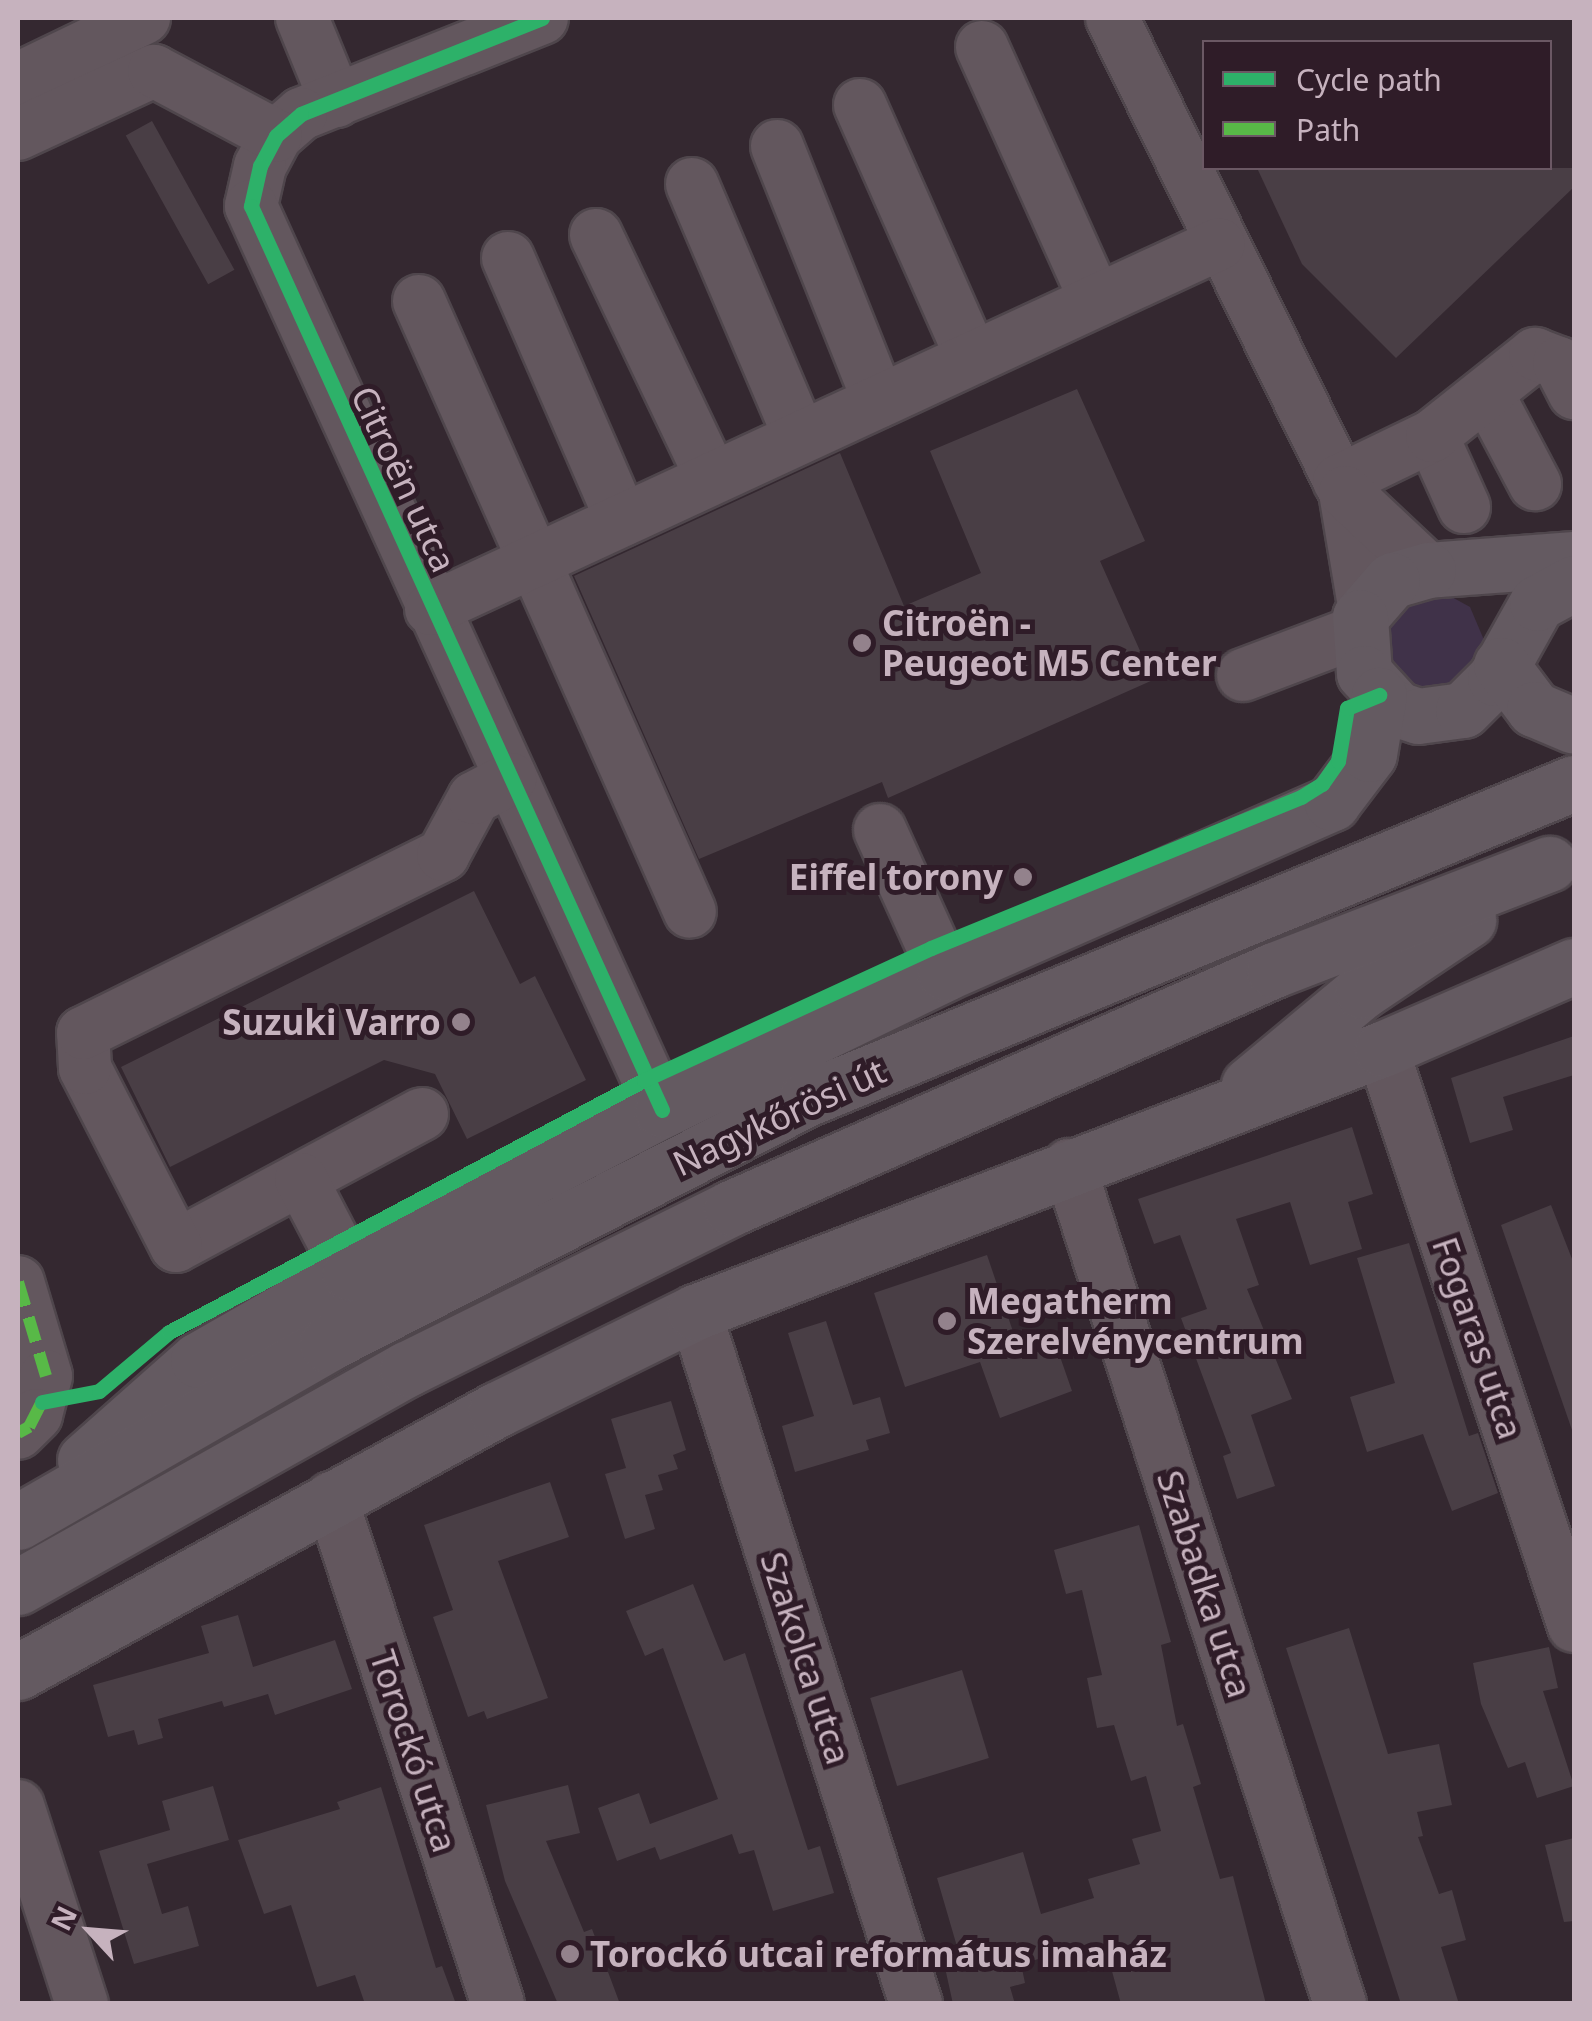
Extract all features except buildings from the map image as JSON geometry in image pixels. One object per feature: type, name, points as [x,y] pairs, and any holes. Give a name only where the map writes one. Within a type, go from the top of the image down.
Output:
[{"type":"main road","points":[[1574,559],[1437,571],[1392,580],[1360,619],[1364,673],[1378,695],[1408,713],[1441,717],[1482,697],[1537,603],[1574,583]]},
{"type":"main road","points":[[1437,571],[1490,600],[1502,627],[1502,661],[1534,709],[1574,726]]},
{"type":"main road","points":[[24,1518],[141,1406],[198,1360],[350,1273],[662,1110],[945,973],[1332,803],[1368,754],[1378,695]]},
{"type":"main road","name":"Nagykőrösi út","points":[[24,1518],[327,1344],[806,1099],[1574,783]]},
{"type":"main road","points":[[1216,1112],[1362,990],[1561,860]]},
{"type":"main road","name":"Nagykőrösi út","points":[[18,1588],[407,1369],[731,1208],[1274,970],[1561,860]]},
{"type":"main road","points":[[18,1672],[331,1498],[695,1312],[1382,1049],[1574,966]]},
{"type":"street","points":[[18,134],[144,18]]},
{"type":"street","points":[[302,18],[336,101]]},
{"type":"street","points":[[18,79],[107,55],[169,75],[276,136],[301,114],[542,18]]},
{"type":"street","points":[[1112,18],[1219,244],[1342,486],[1360,619],[1243,675]]},
{"type":"street","points":[[982,47],[1096,300]]},
{"type":"street","points":[[860,105],[972,358]]},
{"type":"street","name":"Citroën utca","points":[[276,136],[253,187],[256,226],[662,1110]]},
{"type":"street","points":[[776,146],[879,401]]},
{"type":"street","points":[[692,184],[800,437]]},
{"type":"street","points":[[596,235],[712,478]]},
{"type":"street","points":[[431,609],[1219,244]]},
{"type":"street","points":[[508,258],[622,520]]},
{"type":"street","points":[[418,301],[690,912]]},
{"type":"street","points":[[1342,486],[1432,436],[1535,354],[1559,363],[1574,393]]},
{"type":"street","points":[[1488,395],[1535,484]]},
{"type":"street","points":[[1432,436],[1464,507]]},
{"type":"street","points":[[1342,486],[1437,571]]},
{"type":"street","points":[[422,1114],[176,1246],[85,1068],[83,1033],[443,855],[474,798],[510,779]]},
{"type":"street","points":[[880,830],[945,973]]},
{"type":"street","name":"Fogaras utca","points":[[1382,1049],[1574,1626]]},
{"type":"street","name":"Szabadka utca","points":[[1070,1166],[1340,2004]]},
{"type":"street","points":[[301,1179],[350,1273]]},
{"type":"street","points":[[18,1282],[35,1403]]},
{"type":"street","name":"Szakolca utca","points":[[695,1312],[916,2004]]},
{"type":"street","name":"Torockó utca","points":[[331,1498],[498,2004]]},
{"type":"street","points":[[18,1806],[82,2004]]},
{"type":"shaded area","points":[[1439,590],[1470,607],[1484,640],[1482,658],[1446,696],[1395,687],[1380,622],[1390,607]]},
{"type":"marked path","points":[[18,1282],[46,1376]]},
{"type":"marked path","points":[[18,1433],[29,1427],[42,1402]]},
{"type":"cycle path","points":[[542,18],[301,114],[276,136],[260,166],[251,206],[662,1110]]},
{"type":"cycle path","points":[[42,1402],[99,1391],[169,1332],[644,1080],[931,948],[1301,797],[1322,784],[1338,761],[1347,708],[1379,695]]},
{"type":"place","name":"Citroën - Peugeot M5 Center","points":[[862,643]]},
{"type":"place","name":"Eiffel torony","points":[[1023,877]]},
{"type":"place","name":"Suzuki Varro","points":[[461,1022]]},
{"type":"place","name":"Megatherm Szerelvénycentrum","points":[[947,1321]]},
{"type":"place","name":"Torockó utcai református imaház","points":[[570,1954]]}]
